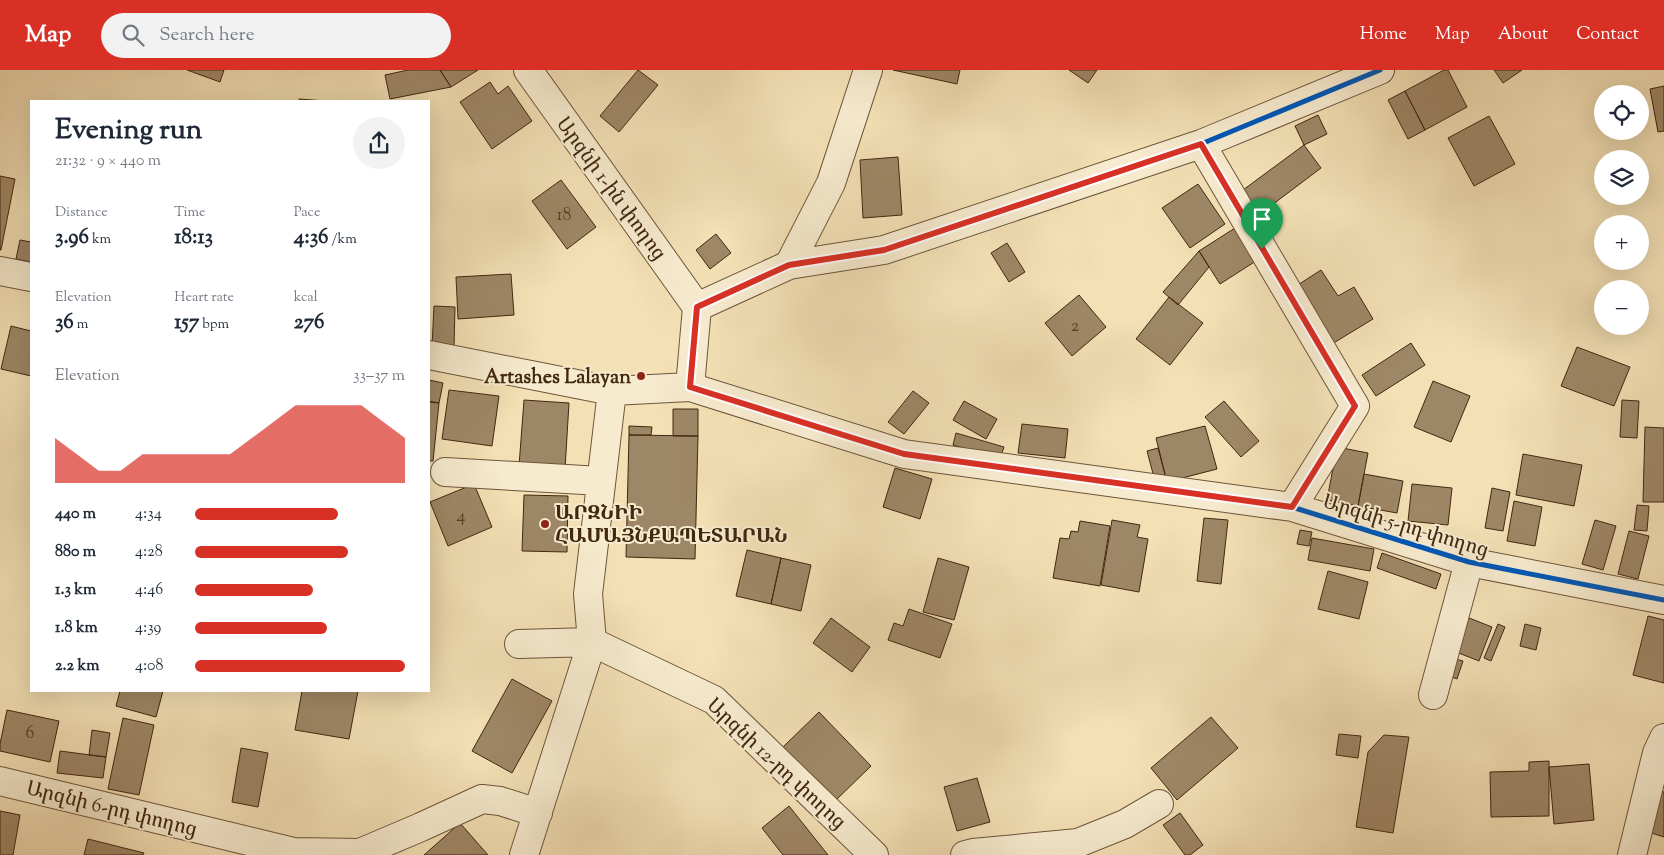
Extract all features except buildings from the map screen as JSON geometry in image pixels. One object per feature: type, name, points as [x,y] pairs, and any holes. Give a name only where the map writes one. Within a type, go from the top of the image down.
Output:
[{"type":"street","name":"Արզնի 1-ին փողոց","points":[[528,70],[697,307]]},
{"type":"street","points":[[789,265],[831,183],[868,70]]},
{"type":"street","points":[[690,387],[697,307],[789,265],[884,250],[1201,144],[1380,70]]},
{"type":"street","points":[[1201,144],[1355,406],[1292,507]]},
{"type":"street","points":[[0,271],[30,277]]},
{"type":"street","name":"Արզնի 5-րդ փողոց","points":[[430,355],[612,390],[690,387],[904,454],[1292,507],[1469,562],[1664,600]]},
{"type":"street","points":[[524,855],[592,642],[588,594],[612,390]]},
{"type":"street","points":[[445,472],[601,481]]},
{"type":"street","points":[[1433,695],[1469,562]]},
{"type":"street","points":[[519,644],[592,642]]},
{"type":"street","name":"Արզնի 12-րդ փողոց","points":[[592,642],[714,700],[874,855]]},
{"type":"street","points":[[1632,855],[1657,753],[1664,738]]},
{"type":"street","name":"Արզնի 6-րդ փողոց","points":[[0,781],[294,852],[360,852],[421,827],[482,798],[500,801],[538,813]]},
{"type":"street","points":[[965,855],[1078,843],[1125,824],[1159,804]]},
{"type":"cycle path","points":[[1380,70],[1201,144],[884,250],[789,265],[697,307],[690,387],[904,454],[1292,507],[1469,562],[1664,600]]},
{"type":"place","name":"Artashes Lalayan","points":[[641,376]]},
{"type":"place","name":"ԱՐԶՆԻԻ ՀԱՄԱՅՆՔԱՊԵՏԱՐԱՆ","points":[[545,524]]},
{"type":"route","points":[[1201,144],[1262,249],[1355,406],[1292,507],[904,454],[690,387],[697,307],[789,265],[884,250],[1201,144]]}]
